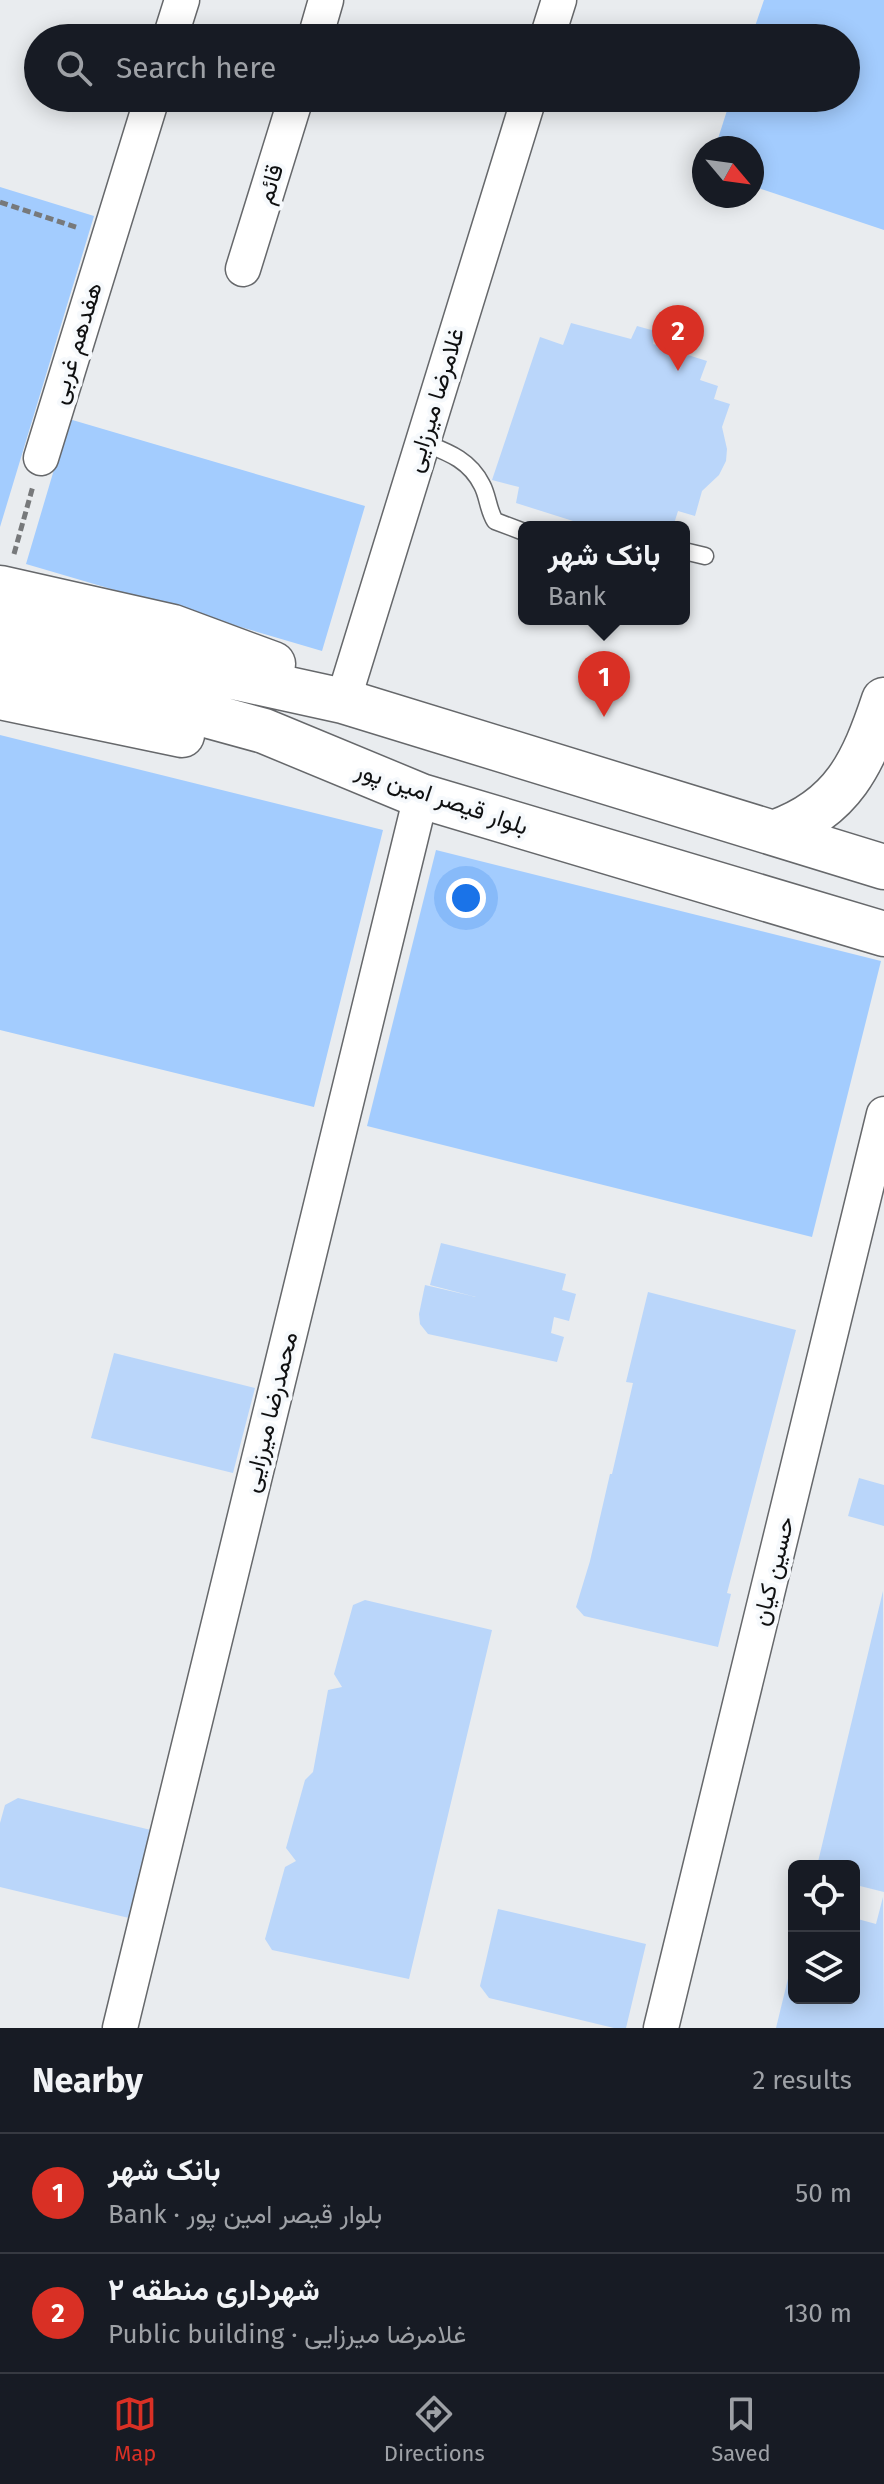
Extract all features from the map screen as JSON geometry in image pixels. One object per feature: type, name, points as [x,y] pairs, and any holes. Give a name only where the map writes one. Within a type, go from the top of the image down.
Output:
[{"type":"main road","points":[[1,601],[173,627],[266,660],[343,701],[884,867]]},
{"type":"main road","name":"بلوار قیصر امین پور","points":[[0,662],[198,711],[264,731],[421,796],[884,934]]},
{"type":"main road","points":[[0,697],[226,744],[339,762]]},
{"type":"main road","points":[[776,832],[799,824],[829,804],[853,775],[871,739],[884,700]]},
{"type":"street","points":[[174,24],[182,0]]},
{"type":"street","points":[[319,24],[326,0]]},
{"type":"street","points":[[551,24],[559,0]]},
{"type":"street","name":"هفدهم غربی","points":[[41,458],[148,112]]},
{"type":"street","name":"قائم","points":[[243,269],[292,112]]},
{"type":"street","name":"غلامرضا میرزایی","points":[[343,701],[525,112]]},
{"type":"street","name":"محمدرضا میرزایی","points":[[120,2028],[421,796]]},
{"type":"street","name":"حسین کیان","points":[[661,2028],[884,1114]]},
{"type":"lane","points":[[422,442],[462,460],[482,485],[495,521],[518,530]]},
{"type":"lane","points":[[690,552],[705,556]]},
{"type":"path","points":[[0,202],[108,238]]},
{"type":"path","points":[[1,601],[41,458]]},
{"type":"shaded area","points":[[764,0],[884,0],[884,230],[764,190],[764,136],[719,136],[727,112],[860,112],[860,24],[756,24]]},
{"type":"shaded area","points":[[0,187],[94,216],[0,527]]},
{"type":"shaded area","points":[[69,419],[365,506],[322,651],[26,564]]},
{"type":"shaded area","points":[[0,735],[383,830],[314,1107],[0,1030]]},
{"type":"shaded area","points":[[436,850],[881,961],[812,1237],[367,1126]]},
{"type":"building","points":[[571,323],[631,339],[637,326],[655,331],[653,344],[707,361],[700,380],[718,386],[714,399],[730,404],[722,427],[727,449],[726,461],[719,475],[702,491],[695,516],[678,511],[675,521],[573,521],[516,503],[519,487],[492,480],[540,337],[563,345]]},
{"type":"building","points":[[441,1243],[566,1274],[562,1290],[576,1294],[569,1321],[554,1317],[551,1333],[564,1337],[557,1362],[428,1334],[420,1324],[419,1314],[425,1285],[476,1297],[430,1285]]},
{"type":"building","points":[[648,1292],[796,1330],[727,1593],[731,1594],[718,1647],[584,1616],[576,1607],[633,1383],[626,1382]]},
{"type":"building","points":[[114,1353],[255,1388],[233,1473],[91,1438]]},
{"type":"building","points":[[859,1478],[884,1485],[884,1526],[848,1516]]},
{"type":"building","points":[[883,1591],[884,1892],[860,1886],[860,1860],[818,1860]]},
{"type":"building","points":[[365,1600],[492,1630],[409,1979],[272,1950],[265,1939],[285,1867],[296,1861],[286,1848],[305,1780],[313,1772],[328,1690],[342,1687],[334,1674],[353,1605]]},
{"type":"building","points":[[18,1798],[151,1830],[129,1918],[0,1887],[0,1823],[5,1805]]},
{"type":"building","points":[[883,1897],[884,2028],[776,2028],[788,1979],[788,2004],[860,2004],[860,1920],[876,1924]]},
{"type":"building","points":[[498,1909],[646,1944],[626,2028],[614,2028],[489,1998],[480,1986]]},
{"type":"place","name":"شهرداری منطقه ۲","points":[[678,371]]},
{"type":"place","name":"بانک شهر","points":[[604,717]]}]
